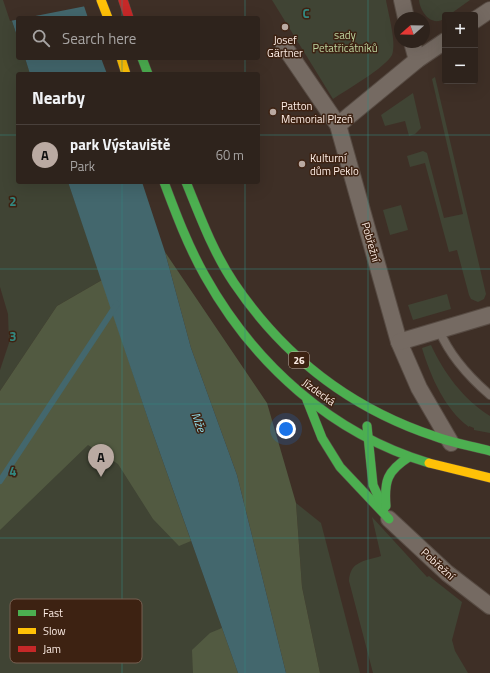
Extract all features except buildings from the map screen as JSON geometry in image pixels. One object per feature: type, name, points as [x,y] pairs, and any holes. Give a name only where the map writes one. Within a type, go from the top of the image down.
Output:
[{"type":"main road","points":[[101,0],[107,16]]},
{"type":"main road","points":[[123,0],[128,16]]},
{"type":"main road","points":[[122,60],[125,72]]},
{"type":"main road","points":[[143,60],[147,72]]},
{"type":"main road","name":"Jízdecká","points":[[165,184],[187,240],[206,278],[225,308],[248,340],[271,366],[307,400],[368,438],[409,456],[451,470],[490,478]]},
{"type":"main road","name":"Jízdecká","points":[[187,184],[212,243],[230,279],[248,305],[281,344],[314,373],[367,408],[418,431],[451,443],[490,451]]},
{"type":"main road","points":[[307,400],[322,438],[340,467],[389,519]]},
{"type":"main road","points":[[367,408],[368,438],[373,485],[389,519]]},
{"type":"main road","points":[[389,519],[385,497],[386,480],[389,472],[396,464],[409,456]]},
{"type":"street","points":[[402,0],[405,12]]},
{"type":"street","points":[[478,18],[490,10]]},
{"type":"street","points":[[338,125],[417,60],[442,42]]},
{"type":"street","name":"Pobřežní","points":[[284,46],[338,125],[399,342],[419,388],[451,443]]},
{"type":"street","points":[[414,48],[417,60]]},
{"type":"street","points":[[399,342],[490,315]]},
{"type":"street","name":"Pobřežní","points":[[389,519],[447,574],[490,606]]},
{"type":"lane","points":[[439,330],[444,342],[463,369],[490,395]]},
{"type":"green space","points":[[0,0],[5,0],[16,33],[16,60],[26,60],[29,72],[16,72],[16,184],[69,184],[102,280],[57,306],[0,391],[0,370],[9,343],[8,314],[0,287]]},
{"type":"green space","name":"sady Petatřicátníků","points":[[272,0],[386,0],[393,36],[392,55],[374,72],[333,99]]},
{"type":"green space","points":[[419,0],[470,0],[453,12],[442,12],[442,20],[440,21],[431,20],[430,12],[423,12]]},
{"type":"green space","points":[[435,77],[486,294],[484,299],[478,302],[471,299],[469,295],[457,250],[449,252],[425,163],[410,167],[407,156],[423,151],[427,153],[444,218],[463,214],[432,79]]},
{"type":"green space","points":[[413,93],[421,128],[415,134],[409,136],[405,121],[385,126],[381,115]]},
{"type":"green space","points":[[401,205],[408,230],[390,235],[383,210]]},
{"type":"green space","points":[[165,252],[267,403],[296,503],[302,587],[320,673],[286,673],[237,475],[191,348]]},
{"type":"green space","points":[[102,280],[150,425],[191,541],[179,546],[153,519],[118,464],[88,445],[0,530],[0,391],[57,306]]},
{"type":"green space","points":[[447,294],[451,309],[413,320],[408,305]]},
{"type":"green space","points":[[121,336],[150,425],[238,673],[0,673],[0,529]]},
{"type":"green space","points":[[431,345],[442,366],[455,385],[471,402],[490,416],[490,433],[474,430],[474,428],[469,427],[460,420],[446,402],[429,369],[422,348]]},
{"type":"green space","points":[[296,503],[321,523],[360,673],[320,673],[302,587]]},
{"type":"green space","points":[[372,517],[427,577],[429,576],[462,602],[452,640],[455,651],[468,673],[373,673],[349,581],[352,569],[355,566],[364,561],[381,556]]},
{"type":"green space","points":[[222,628],[238,673],[193,673],[192,650],[210,633]]},
{"type":"water","points":[[5,0],[82,0],[87,16],[16,16],[16,33]]},
{"type":"water","points":[[26,60],[102,60],[106,72],[29,72]]},
{"type":"water","name":"Mže","points":[[69,184],[143,184],[165,252],[191,348],[237,475],[286,673],[238,673],[150,425]]},
{"type":"pier","points":[[3,0],[84,0],[86,6],[35,16],[16,16],[16,20],[10,21]]},
{"type":"waterway","points":[[0,481],[117,304]]},
{"type":"traffic: fast","points":[[143,60],[147,72]]},
{"type":"traffic: fast","points":[[165,184],[188,242],[205,276],[225,308],[247,338],[272,366],[299,392],[328,414],[360,434],[394,450],[429,463]]},
{"type":"traffic: fast","points":[[187,184],[213,246],[226,271],[254,310],[297,357],[321,377],[374,411],[403,424],[455,443],[490,451]]},
{"type":"traffic: fast","points":[[307,400],[322,438],[340,467],[389,519]]},
{"type":"traffic: fast","points":[[367,426],[373,485],[384,509]]},
{"type":"traffic: fast","points":[[386,506],[388,477],[396,467],[409,457]]},
{"type":"traffic: slow","points":[[101,0],[107,16]]},
{"type":"traffic: slow","points":[[122,60],[125,72]]},
{"type":"traffic: slow","points":[[429,463],[490,478]]},
{"type":"traffic: jam","points":[[123,0],[128,16]]},
{"type":"place","name":"Josef Gӓrtner","points":[[285,27]]},
{"type":"place","name":"Patton Memorial Plzeň","points":[[273,112]]},
{"type":"place","name":"Kulturní dům Peklo","points":[[302,164]]},
{"type":"place","name":"park Výstaviště","points":[[101,477]]}]
